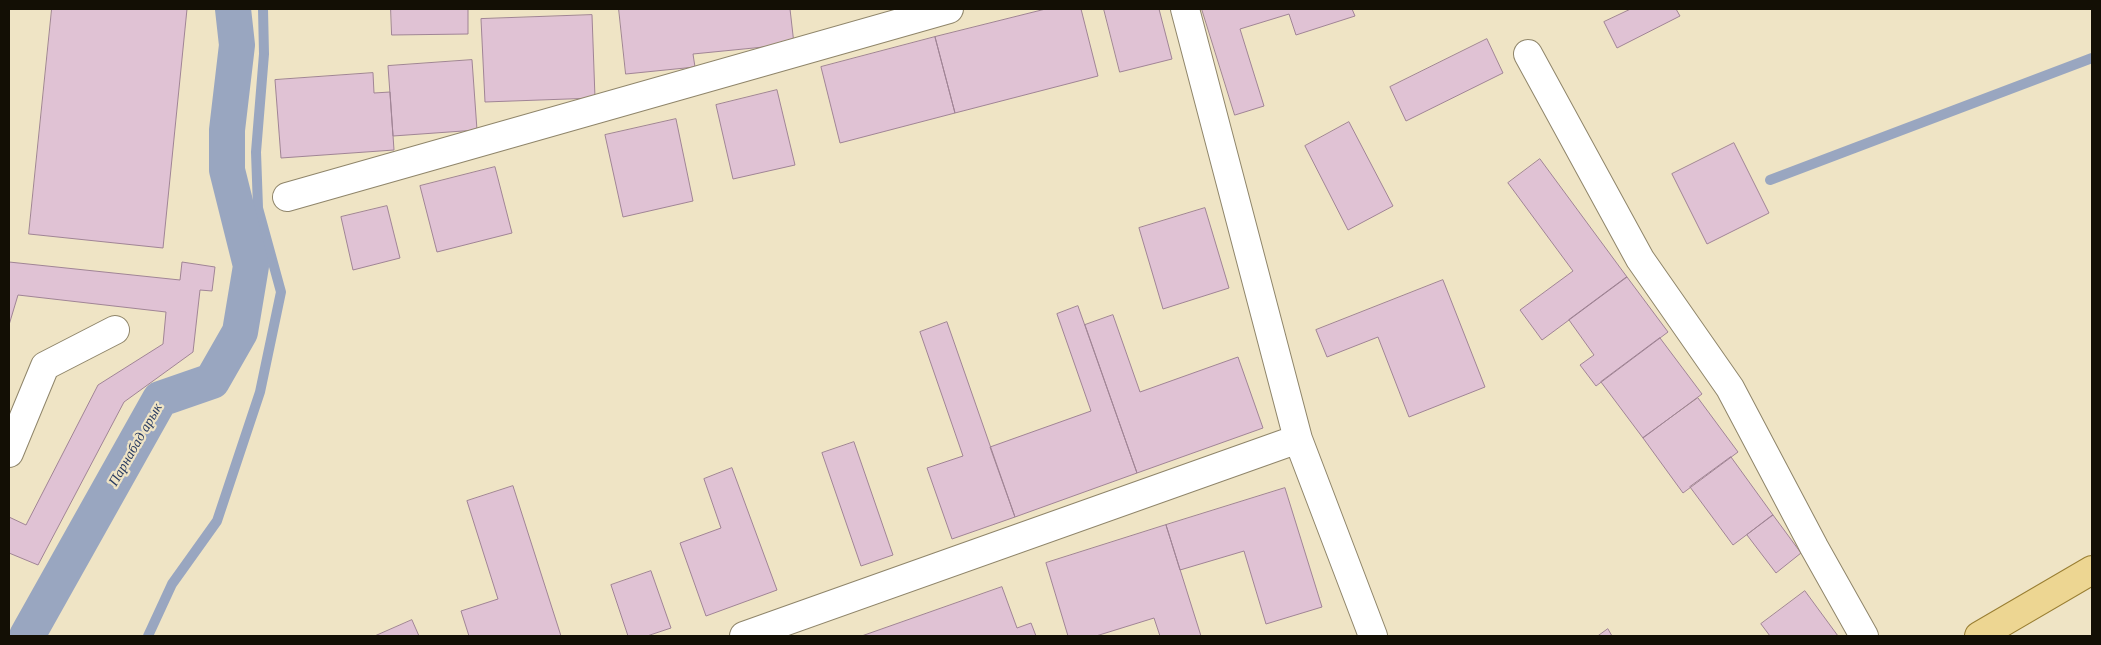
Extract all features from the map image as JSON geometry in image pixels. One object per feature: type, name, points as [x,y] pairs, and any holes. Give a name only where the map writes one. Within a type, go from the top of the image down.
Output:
[{"type":"main road","points":[[1979,636],[2092,570]]},
{"type":"street","points":[[287,197],[949,9]]},
{"type":"street","points":[[1185,9],[1298,439],[1373,636]]},
{"type":"street","points":[[1528,54],[1640,260],[1730,388],[1814,547],[1864,636]]},
{"type":"street","points":[[9,453],[45,366],[115,330]]},
{"type":"street","points":[[744,636],[1298,439]]},
{"type":"building","points":[[52,9],[187,9],[163,248],[29,234]]},
{"type":"building","points":[[391,9],[468,9],[468,34],[392,35]]},
{"type":"building","points":[[619,9],[790,9],[794,44],[693,54],[695,67],[626,74]]},
{"type":"building","points":[[1046,9],[1081,9],[1098,76],[955,113],[935,37]]},
{"type":"building","points":[[1104,9],[1159,9],[1172,59],[1120,72]]},
{"type":"building","points":[[1202,9],[1352,9],[1355,16],[1296,35],[1289,14],[1240,29],[1264,106],[1235,115]]},
{"type":"building","points":[[1631,9],[1676,9],[1680,16],[1617,48],[1604,22]]},
{"type":"building","points":[[592,15],[595,98],[485,102],[481,19]]},
{"type":"building","points":[[935,37],[955,113],[840,143],[821,67]]},
{"type":"building","points":[[1487,39],[1503,73],[1406,121],[1390,87]]},
{"type":"building","points":[[472,60],[477,130],[393,136],[388,66]]},
{"type":"building","points":[[373,73],[374,93],[390,92],[394,150],[281,158],[275,80]]},
{"type":"building","points":[[777,90],[795,165],[733,179],[716,105]]},
{"type":"building","points":[[676,119],[693,201],[623,217],[605,135]]},
{"type":"building","points":[[1349,122],[1393,206],[1348,230],[1305,146]]},
{"type":"building","points":[[1734,143],[1769,213],[1707,244],[1672,174]]},
{"type":"building","points":[[1540,159],[1627,277],[1542,340],[1520,310],[1573,271],[1508,183]]},
{"type":"building","points":[[495,167],[512,233],[437,252],[420,186]]},
{"type":"building","points":[[387,206],[400,258],[353,270],[341,217]]},
{"type":"building","points":[[1205,208],[1229,288],[1163,309],[1139,228]]},
{"type":"building","points":[[9,262],[180,280],[182,262],[215,267],[212,291],[200,290],[193,352],[124,402],[38,565],[9,553],[9,517],[26,525],[98,385],[163,344],[166,312],[18,295],[9,325]]},
{"type":"building","points":[[1627,277],[1668,332],[1596,386],[1580,365],[1594,355],[1569,320]]},
{"type":"building","points":[[1443,280],[1485,387],[1409,417],[1378,337],[1327,357],[1316,330]]},
{"type":"building","points":[[1078,306],[1137,473],[1015,517],[990,447],[1091,411],[1057,314]]},
{"type":"building","points":[[1113,315],[1140,392],[1238,357],[1263,428],[1137,473],[1085,325]]},
{"type":"building","points":[[947,322],[1015,517],[952,539],[927,468],[963,456],[920,332]]},
{"type":"building","points":[[1660,338],[1702,394],[1643,438],[1601,382]]},
{"type":"building","points":[[1698,398],[1738,452],[1683,493],[1643,438]]},
{"type":"building","points":[[854,442],[893,555],[861,566],[822,453]]},
{"type":"building","points":[[1731,457],[1773,515],[1733,545],[1690,487]]},
{"type":"building","points":[[732,468],[777,590],[706,616],[680,543],[721,528],[704,479]]},
{"type":"building","points":[[513,486],[561,636],[469,636],[461,611],[498,599],[467,501]]},
{"type":"building","points":[[1285,488],[1322,607],[1266,624],[1244,551],[1180,570],[1166,525]]},
{"type":"building","points":[[1773,515],[1801,553],[1776,573],[1747,535]]},
{"type":"building","points":[[1166,525],[1201,636],[1160,636],[1154,618],[1096,636],[1068,636],[1046,563]]},
{"type":"building","points":[[651,571],[671,628],[647,636],[628,636],[611,585]]},
{"type":"building","points":[[1002,587],[1017,628],[1031,623],[1036,636],[862,636]]},
{"type":"building","points":[[1805,591],[1838,636],[1770,636],[1761,624]]},
{"type":"building","points":[[412,620],[419,636],[375,636]]},
{"type":"building","points":[[1608,629],[1612,636],[1598,636]]},
{"type":"waterway","name":"Парнабад арык","points":[[27,636],[160,399],[212,381],[240,332],[251,266],[227,170],[227,130],[237,45],[233,9]]},
{"type":"waterway","points":[[148,636],[172,584],[217,521],[260,392],[281,292],[258,208],[256,152],[264,54],[263,9]]},
{"type":"waterway","points":[[1770,180],[2092,58]]}]
